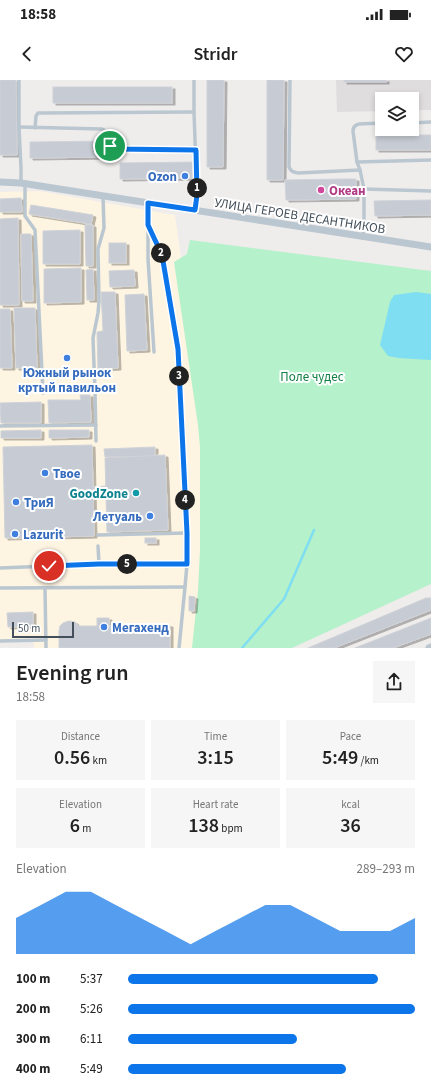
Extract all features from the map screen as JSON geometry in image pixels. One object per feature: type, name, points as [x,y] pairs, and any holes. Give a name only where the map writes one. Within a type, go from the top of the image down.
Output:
[{"type":"street","name":"УЛИЦА ГЕРОЕВ ДЕСАНТНИКОВ","points":[[0,182],[104,196],[363,238],[431,247]]},
{"type":"lane","points":[[19,80],[21,168],[25,216],[35,230],[43,393]]},
{"type":"lane","points":[[194,80],[197,195],[195,210]]},
{"type":"lane","points":[[290,80],[289,168],[293,172],[298,173],[360,170]]},
{"type":"lane","points":[[36,128],[36,116],[38,113],[194,112]]},
{"type":"lane","points":[[419,123],[431,122]]},
{"type":"lane","points":[[363,238],[364,189],[360,170],[356,162],[353,128],[355,125],[359,124],[375,123]]},
{"type":"lane","points":[[19,127],[102,129],[107,132],[110,146],[115,149],[196,150]]},
{"type":"lane","points":[[356,162],[431,160]]},
{"type":"lane","points":[[364,189],[431,191]]},
{"type":"lane","points":[[96,441],[93,338],[99,301],[98,249],[104,228],[104,196]]},
{"type":"lane","points":[[148,203],[148,259],[154,352]]},
{"type":"lane","points":[[148,225],[162,255],[178,349],[187,533],[187,564],[178,648]]},
{"type":"lane","points":[[0,426],[96,425]]},
{"type":"lane","points":[[98,535],[187,533]]},
{"type":"lane","points":[[98,546],[99,564]]},
{"type":"lane","points":[[0,568],[99,564],[187,564]]},
{"type":"lane","points":[[0,588],[185,587]]},
{"type":"lane","points":[[45,588],[46,648]]},
{"type":"lane","points":[[0,641],[46,640]]},
{"type":"shaded area","points":[[336,80],[431,80],[431,110],[419,110],[419,92],[375,92],[375,111],[337,112]]},
{"type":"shaded area","points":[[39,191],[175,215],[207,443],[200,648],[34,648],[33,640],[0,640],[0,192]]},
{"type":"green space","name":"Поле чудес","points":[[190,240],[431,271],[431,584],[292,648],[192,648],[198,591],[200,550],[200,447],[174,262],[187,254]]},
{"type":"water","points":[[416,292],[431,294],[431,360],[388,356],[380,345],[390,302],[394,295]]},
{"type":"building","points":[[0,80],[16,80],[17,155],[0,155]]},
{"type":"building","points":[[207,80],[224,80],[223,167],[207,167]]},
{"type":"building","points":[[267,80],[284,80],[283,180],[267,180]]},
{"type":"building","points":[[344,80],[386,80],[386,82],[344,82]]},
{"type":"building","points":[[53,87],[172,87],[172,103],[53,103]]},
{"type":"building","points":[[431,135],[431,150],[376,150],[376,136]]},
{"type":"building","points":[[107,141],[107,157],[30,158],[30,142]]},
{"type":"building","points":[[195,162],[195,178],[120,179],[120,163]]},
{"type":"building","name":"Океан","points":[[356,179],[356,199],[286,200],[285,180]]},
{"type":"building","points":[[21,198],[22,212],[0,212],[0,199]]},
{"type":"building","points":[[431,200],[431,215],[375,216],[374,201]]},
{"type":"building","points":[[31,205],[93,215],[91,224],[29,214]]},
{"type":"building","points":[[18,218],[19,305],[0,305],[0,219]]},
{"type":"building","points":[[85,225],[93,225],[93,266],[86,266]]},
{"type":"building","points":[[80,230],[80,264],[43,264],[43,231]]},
{"type":"building","points":[[21,234],[31,234],[33,301],[22,301]]},
{"type":"building","points":[[109,243],[126,243],[126,263],[109,263]]},
{"type":"building","points":[[81,268],[81,302],[44,303],[44,269]]},
{"type":"building","points":[[93,269],[94,300],[87,300],[86,270]]},
{"type":"building","points":[[134,270],[135,286],[110,287],[109,271]]},
{"type":"building","points":[[101,292],[115,292],[118,368],[98,369],[97,332],[103,331]]},
{"type":"building","points":[[144,294],[147,350],[127,351],[125,295]]},
{"type":"building","points":[[14,308],[35,308],[37,368],[16,368]]},
{"type":"building","points":[[0,309],[10,309],[12,368],[0,368]]},
{"type":"building","points":[[80,395],[90,395],[91,422],[49,423],[48,400],[81,400]]},
{"type":"building","points":[[41,402],[41,423],[1,423],[0,403]]},
{"type":"building","points":[[41,430],[41,438],[1,438],[1,431]]},
{"type":"building","points":[[49,430],[89,430],[89,437],[49,438]]},
{"type":"building","points":[[92,445],[94,536],[5,538],[3,447]]},
{"type":"building","points":[[155,447],[155,456],[105,457],[104,449]]},
{"type":"building","name":"GoodZone","points":[[165,455],[168,530],[107,532],[105,458]]},
{"type":"building","points":[[106,486],[106,493],[93,493],[93,487]]},
{"type":"building","points":[[145,538],[156,538],[156,543],[145,543]]},
{"type":"building","points":[[189,596],[195,597],[194,611],[189,611]]},
{"type":"building","points":[[426,598],[431,598],[431,610],[334,648],[308,648]]},
{"type":"building","points":[[33,612],[33,626],[8,627],[7,613]]},
{"type":"building","points":[[97,618],[109,618],[109,626],[170,625],[170,648],[59,648],[59,631],[60,626],[63,623],[69,621],[75,622],[79,626],[97,626]]},
{"type":"building","points":[[431,618],[431,634],[393,648],[355,648]]},
{"type":"waterway","points":[[242,648],[284,599],[314,530]]},
{"type":"place","name":"Ozon","points":[[185,176]]},
{"type":"place","name":"Океан","points":[[321,190]]},
{"type":"place","name":"Южный рынок кртый павильон","points":[[67,358]]},
{"type":"place","name":"Твое","points":[[45,473]]},
{"type":"place","name":"GoodZone","points":[[136,493]]},
{"type":"place","name":"ТриЯ","points":[[16,502]]},
{"type":"place","name":"Летуаль","points":[[150,516]]},
{"type":"place","name":"Lazurit","points":[[15,534]]},
{"type":"place","name":"Мегахенд","points":[[104,627]]},
{"type":"route","points":[[49,566],[99,564],[187,564],[187,533],[178,349],[162,255],[148,225],[148,203],[195,210],[197,195],[196,150],[115,149],[110,146]]}]
